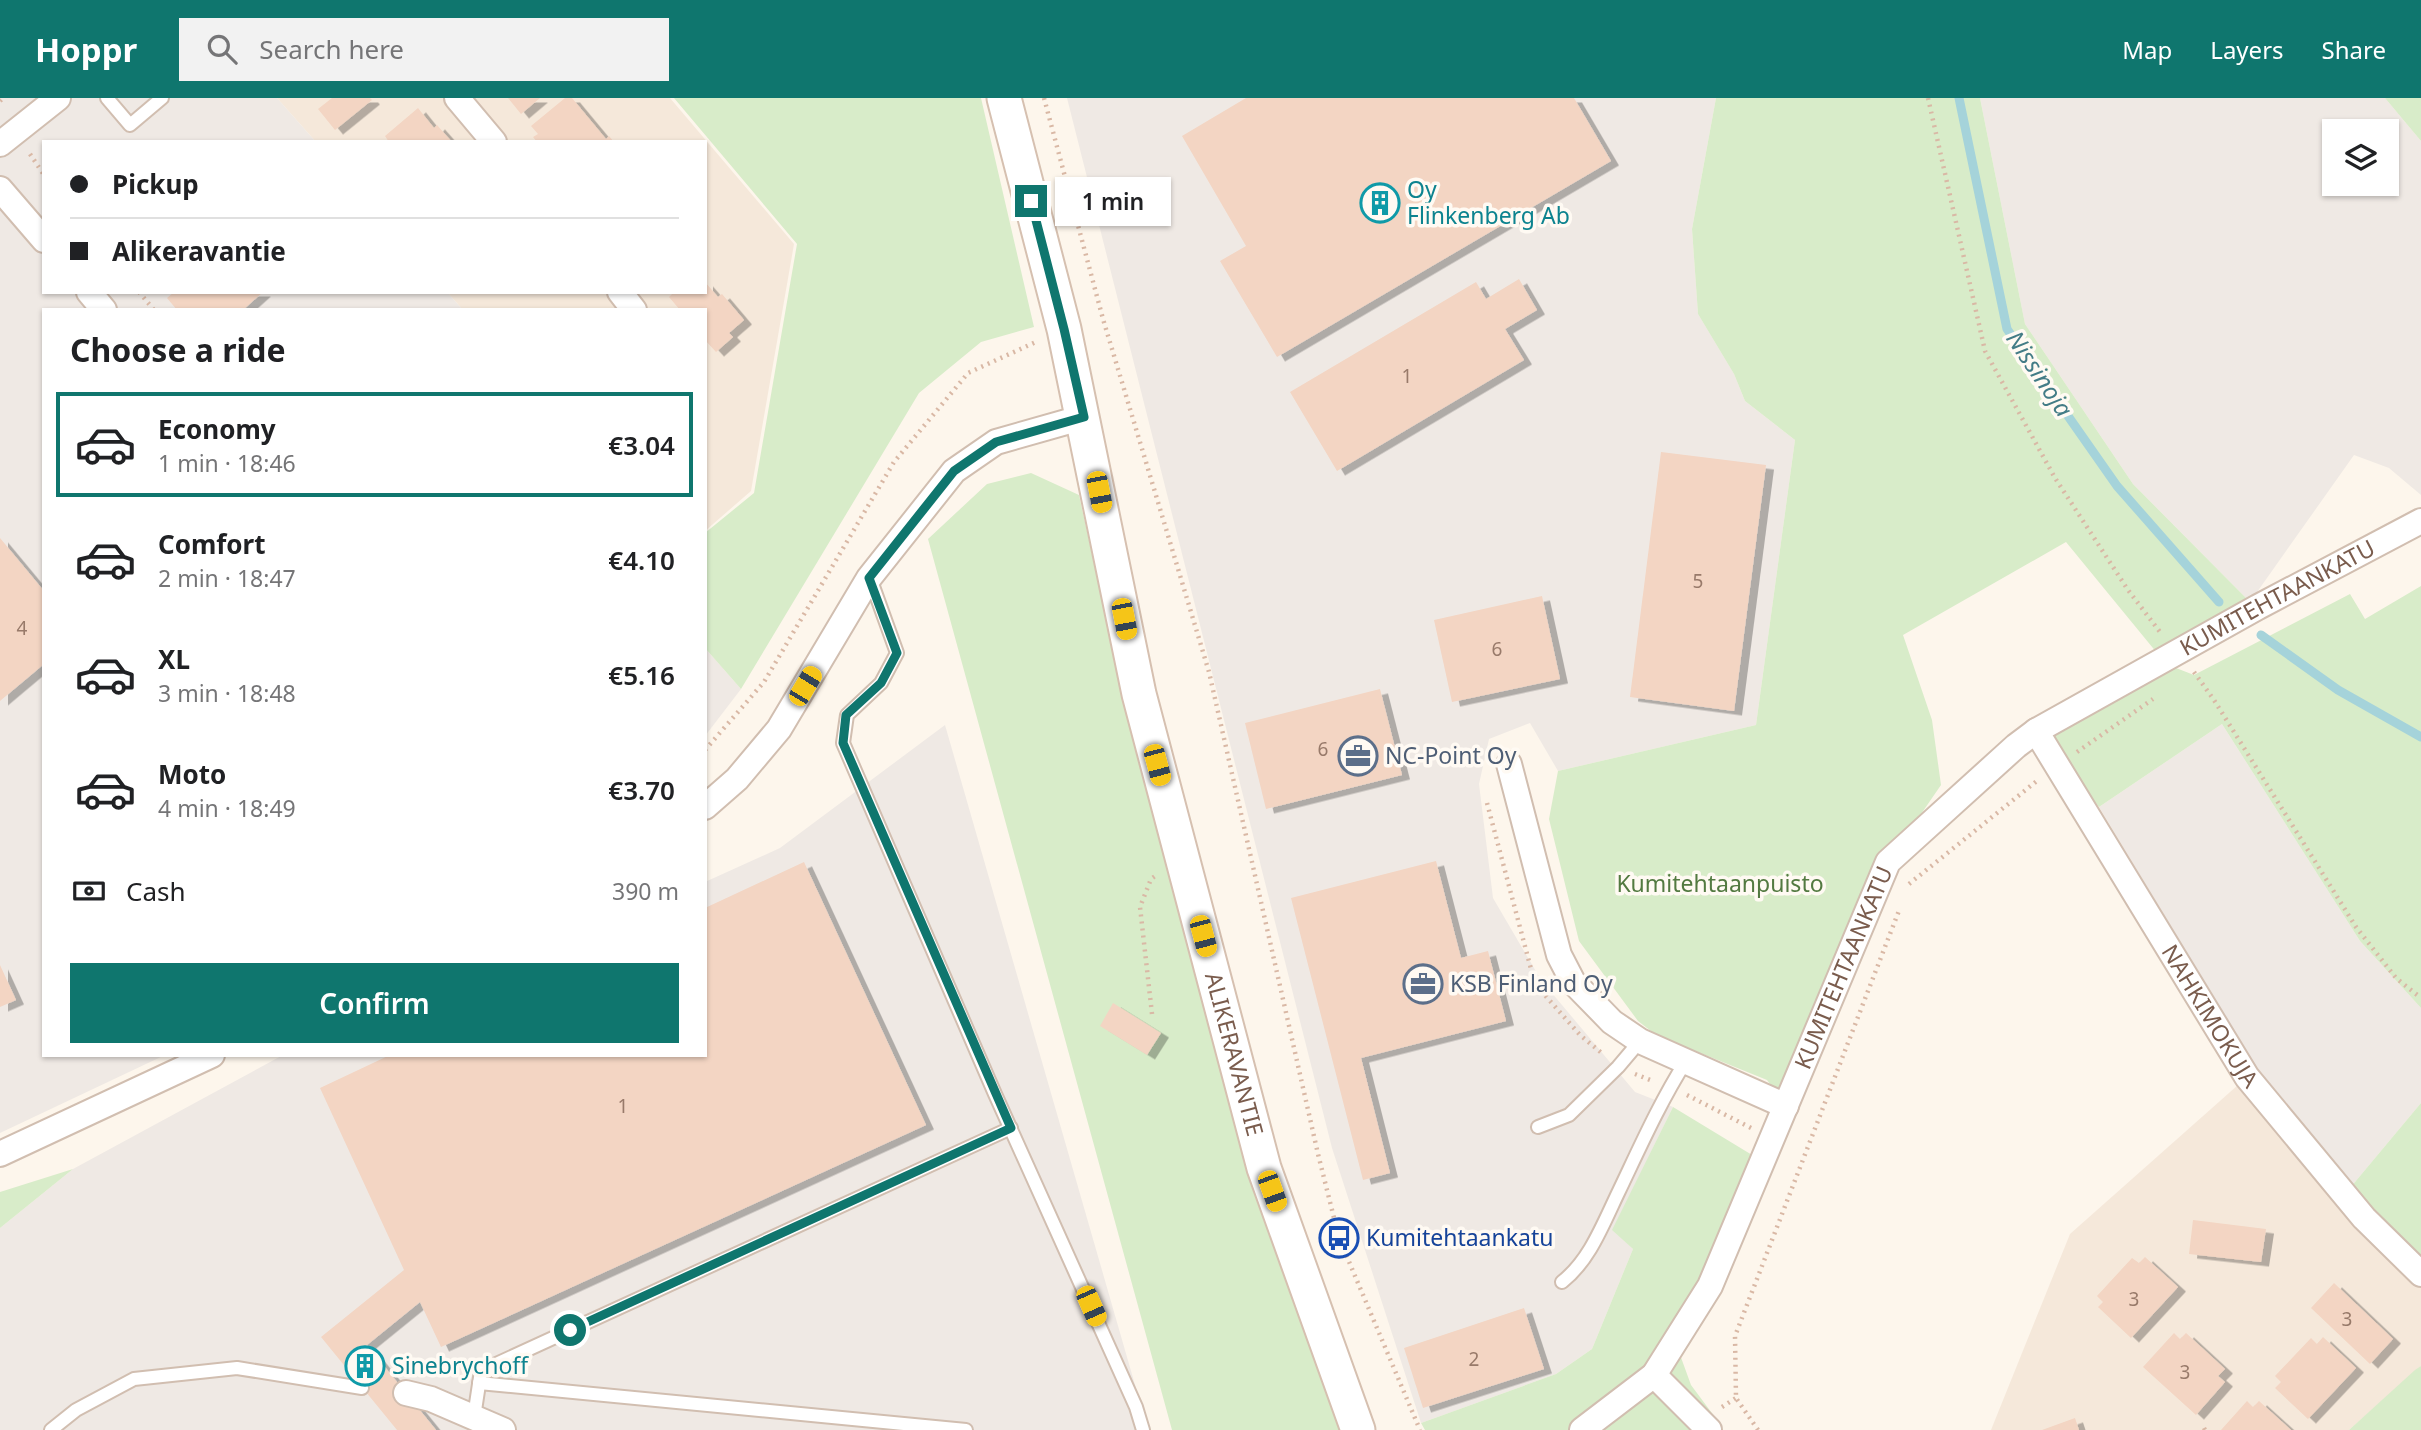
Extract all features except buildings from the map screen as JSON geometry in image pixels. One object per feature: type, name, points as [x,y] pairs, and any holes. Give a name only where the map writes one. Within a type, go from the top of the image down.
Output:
[{"type":"street","points":[[0,144],[58,98]]},
{"type":"street","points":[[457,98],[492,140]]},
{"type":"street","name":"ALIKERAVANTIE","points":[[1004,98],[1064,329],[1139,694],[1182,859],[1264,1168],[1357,1430]]},
{"type":"street","points":[[0,189],[42,238]]},
{"type":"street","points":[[91,294],[102,308]]},
{"type":"street","points":[[622,294],[632,308]]},
{"type":"street","points":[[707,805],[737,779],[779,729],[869,578],[954,471],[996,442],[1084,417]]},
{"type":"street","name":"KUMITEHTAANKATU","points":[[1582,1430],[1654,1375],[1710,1286],[1888,862],[2015,746],[2036,731],[2185,662],[2258,607],[2421,521]]},
{"type":"street","name":"NAHKIMOKUJA","points":[[2036,731],[2248,1077],[2364,1217],[2421,1274]]},
{"type":"street","points":[[1509,764],[1559,956],[1573,982],[1612,1022],[1640,1041],[1786,1105]]},
{"type":"street","points":[[0,1154],[208,1057]]},
{"type":"street","points":[[1654,1375],[1709,1430]]},
{"type":"street","points":[[406,1393],[431,1399],[503,1430]]},
{"type":"lane","points":[[107,98],[130,125],[162,98]]},
{"type":"lane","points":[[869,578],[897,653],[881,683],[846,715],[843,743],[1136,1407],[1143,1430]]},
{"type":"lane","points":[[1538,1127],[1569,1115],[1618,1067],[1640,1041]]},
{"type":"lane","points":[[1562,1282],[1576,1271],[1591,1247],[1663,1100],[1686,1061]]},
{"type":"lane","points":[[474,1417],[481,1371],[1011,1128]]},
{"type":"lane","points":[[51,1430],[76,1410],[134,1379],[237,1368],[362,1388]]},
{"type":"lane","points":[[479,1383],[966,1430]]},
{"type":"path","points":[[1044,98],[1103,319],[1209,672],[1314,1141],[1339,1238],[1420,1430]]},
{"type":"path","points":[[1928,98],[1985,351],[2055,478],[2128,590],[2214,700],[2356,927],[2396,978],[2421,998]]},
{"type":"path","points":[[141,294],[151,308]]},
{"type":"path","points":[[707,748],[764,682],[894,462],[968,373],[1064,329],[1103,319]]},
{"type":"path","points":[[1905,895],[1910,882],[2056,766],[2158,695]]},
{"type":"path","points":[[1152,1014],[1140,907],[1151,879],[1182,859]]},
{"type":"path","points":[[1758,1430],[1736,1398],[1735,1336],[1900,907]]},
{"type":"shaded area","points":[[0,98],[277,98],[314,140],[42,140],[42,294],[449,294],[461,308],[42,308],[42,1057],[161,1057],[0,1133]]},
{"type":"shaded area","points":[[277,98],[670,98],[706,140],[314,140]]},
{"type":"shaded area","points":[[1067,98],[1716,98],[1692,229],[1698,314],[1734,374],[1745,401],[1795,440],[1756,725],[1558,771],[1530,723],[1489,739],[1479,784],[1493,898],[1541,980],[1635,1092],[1673,1107],[1613,1230],[1633,1249],[1592,1349],[1556,1374],[1421,1423],[1332,1148]]},
{"type":"shaded area","points":[[1980,98],[2385,98],[2421,141],[2421,495],[2389,468],[2354,455],[2250,602],[2133,484],[2025,324]]},
{"type":"shaded area","points":[[707,142],[794,244],[751,491],[707,529],[707,308],[461,308],[449,294],[707,294]]},
{"type":"shaded area","points":[[707,650],[741,689],[707,733]]},
{"type":"shaded area","points":[[2222,724],[2360,941],[2421,1008],[2421,1103],[2345,1194],[2352,1185],[2256,1067],[2099,807]]},
{"type":"shaded area","points":[[945,725],[1148,1430],[0,1430],[0,1228],[73,1169],[279,1057],[707,1057],[707,881],[780,848]]},
{"type":"shaded area","points":[[2247,1077],[2421,1273],[2421,1366],[2349,1430],[1991,1430],[2070,1234]]},
{"type":"green space","points":[[674,98],[981,98],[1034,327],[981,342],[919,393],[741,689],[707,650],[707,531],[754,493],[797,244]]},
{"type":"green space","name":"Kumitehtaanpuisto","points":[[1716,98],[1980,98],[2025,324],[2133,484],[2250,602],[2157,653],[2066,542],[1903,635],[1932,720],[1941,785],[1888,862],[1786,1106],[1767,1080],[1656,1035],[1638,1021],[1579,941],[1549,819],[1558,771],[1756,725],[1795,440],[1745,401],[1734,374],[1698,314],[1692,229]]},
{"type":"green space","points":[[2385,98],[2421,98],[2421,141]]},
{"type":"green space","points":[[1031,473],[1079,495],[1125,705],[1359,1430],[1172,1430],[928,539],[987,484]]},
{"type":"green space","points":[[2421,586],[2421,1008],[2360,941],[2222,724],[2099,807],[2045,736],[2176,668],[2194,675],[2350,594],[2365,619]]},
{"type":"green space","points":[[2421,1103],[2421,1274],[2345,1194]]},
{"type":"green space","points":[[1673,1107],[1762,1161],[1675,1341],[1691,1385],[1720,1424],[1710,1430],[1425,1430],[1421,1423],[1556,1374],[1592,1349],[1633,1249],[1612,1230]]},
{"type":"green space","points":[[73,1169],[0,1228],[0,1192]]},
{"type":"green space","points":[[2421,1366],[2421,1430],[2349,1430],[2415,1370]]},
{"type":"waterway","name":"Nissinoja","points":[[1959,98],[2007,329],[2117,486],[2219,602]]},
{"type":"waterway","name":"Nissinoja","points":[[2261,635],[2338,690],[2421,737]]},
{"type":"place","name":"Oy Flinkenberg Ab","points":[[1380,203]]},
{"type":"place","name":"NC-Point Oy","points":[[1358,756]]},
{"type":"place","name":"KSB Finland Oy","points":[[1423,984]]},
{"type":"place","name":"Kumitehtaankatu","points":[[1339,1238]]},
{"type":"place","name":"Sinebrychoff","points":[[365,1366]]},
{"type":"route","points":[[570,1330],[1011,1128],[843,743],[846,715],[881,683],[897,653],[882,606],[869,578],[954,471],[996,442],[1084,417],[1031,201]]}]
